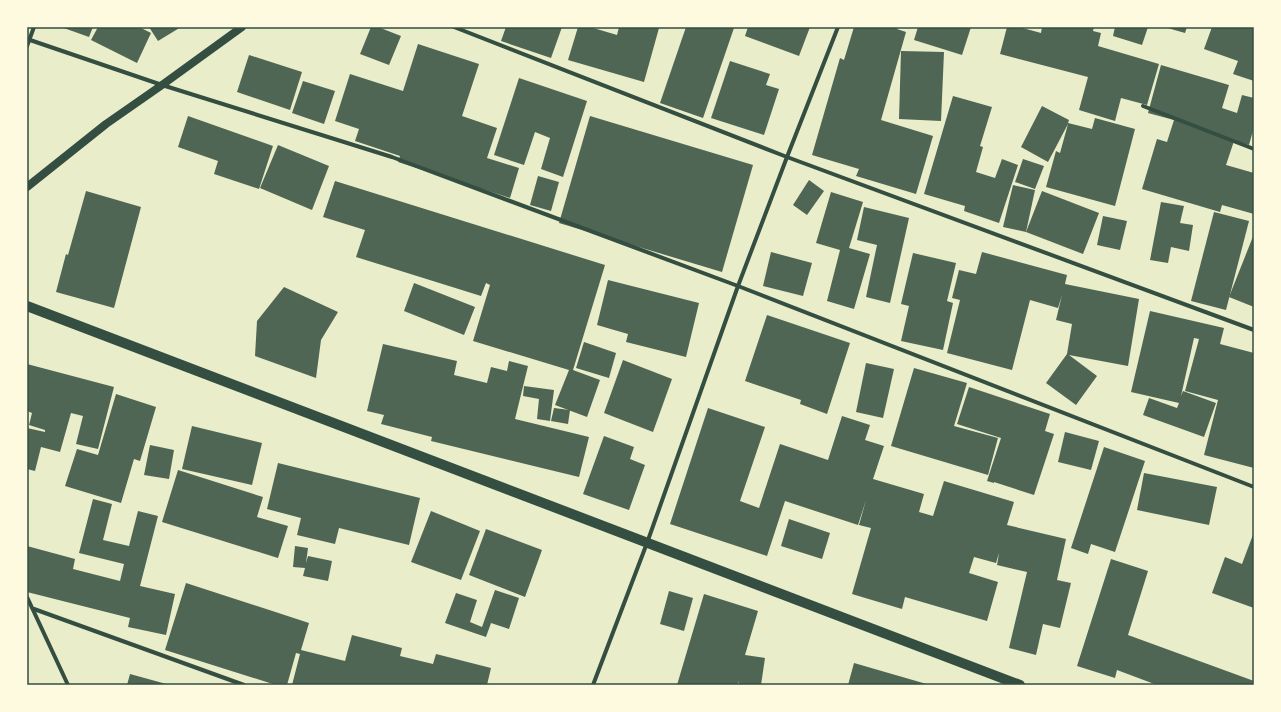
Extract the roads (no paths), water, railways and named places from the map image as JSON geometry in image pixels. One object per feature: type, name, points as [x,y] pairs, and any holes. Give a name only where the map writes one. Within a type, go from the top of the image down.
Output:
[{"type":"main road","points":[[27,187],[106,124],[242,27]]},
{"type":"main road","points":[[27,306],[1020,685]]},
{"type":"street","points":[[27,46],[34,27]]},
{"type":"street","points":[[454,27],[787,157],[1254,330]]},
{"type":"street","points":[[593,685],[647,543],[738,286],[838,27]]},
{"type":"street","points":[[30,40],[162,85],[392,157],[738,286],[1254,487]]},
{"type":"street","points":[[1143,106],[1254,149]]},
{"type":"street","points":[[27,596],[68,685]]},
{"type":"street","points":[[34,610],[244,685]]}]
